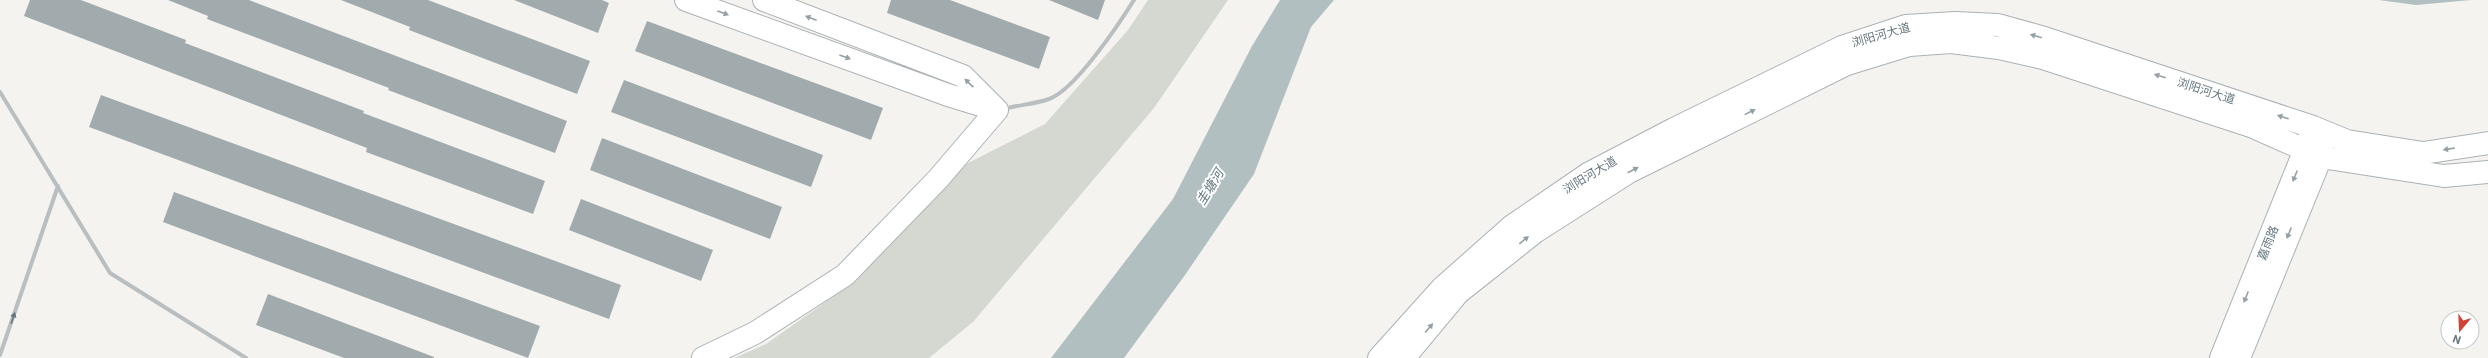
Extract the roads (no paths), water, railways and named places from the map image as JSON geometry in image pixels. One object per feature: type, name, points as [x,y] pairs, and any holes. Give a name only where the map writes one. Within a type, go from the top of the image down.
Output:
[{"type":"main road","points":[[686,0],[948,95],[997,110]]},
{"type":"main road","points":[[764,0],[963,76],[997,110]]},
{"type":"main road","name":"浏阳河大道","points":[[1380,358],[1442,288],[1512,226],[1588,174],[1674,129],[1842,46],[1906,26],[1955,23],[1998,25],[2041,37],[2319,129],[2347,141],[2423,153],[2488,143]]},
{"type":"main road","name":"浏阳河大道","points":[[1404,358],[1458,293],[1535,232],[1629,172],[1847,64],[1909,45],[1951,42],[1999,48],[2042,58],[2251,126],[2313,154],[2444,176],[2488,172]]},
{"type":"main road","points":[[703,358],[755,333],[845,275],[938,179],[997,110]]},
{"type":"main road","name":"嘉雨路","points":[[2239,358],[2313,154],[2319,129]]},
{"type":"main road","name":"嘉雨路","points":[[2220,358],[2313,154]]},
{"type":"street","points":[[997,110],[1050,98],[1073,81],[1122,20],[1134,0]]},
{"type":"street","points":[[0,92],[110,273],[246,358]]},
{"type":"street","points":[[0,355],[58,186]]},
{"type":"water","name":"圭塘河","points":[[1280,0],[1334,0],[1311,27],[1254,174],[1185,275],[1124,358],[1051,358],[1173,199],[1252,46]]},
{"type":"water","points":[[2379,0],[2471,0],[2416,5]]}]
